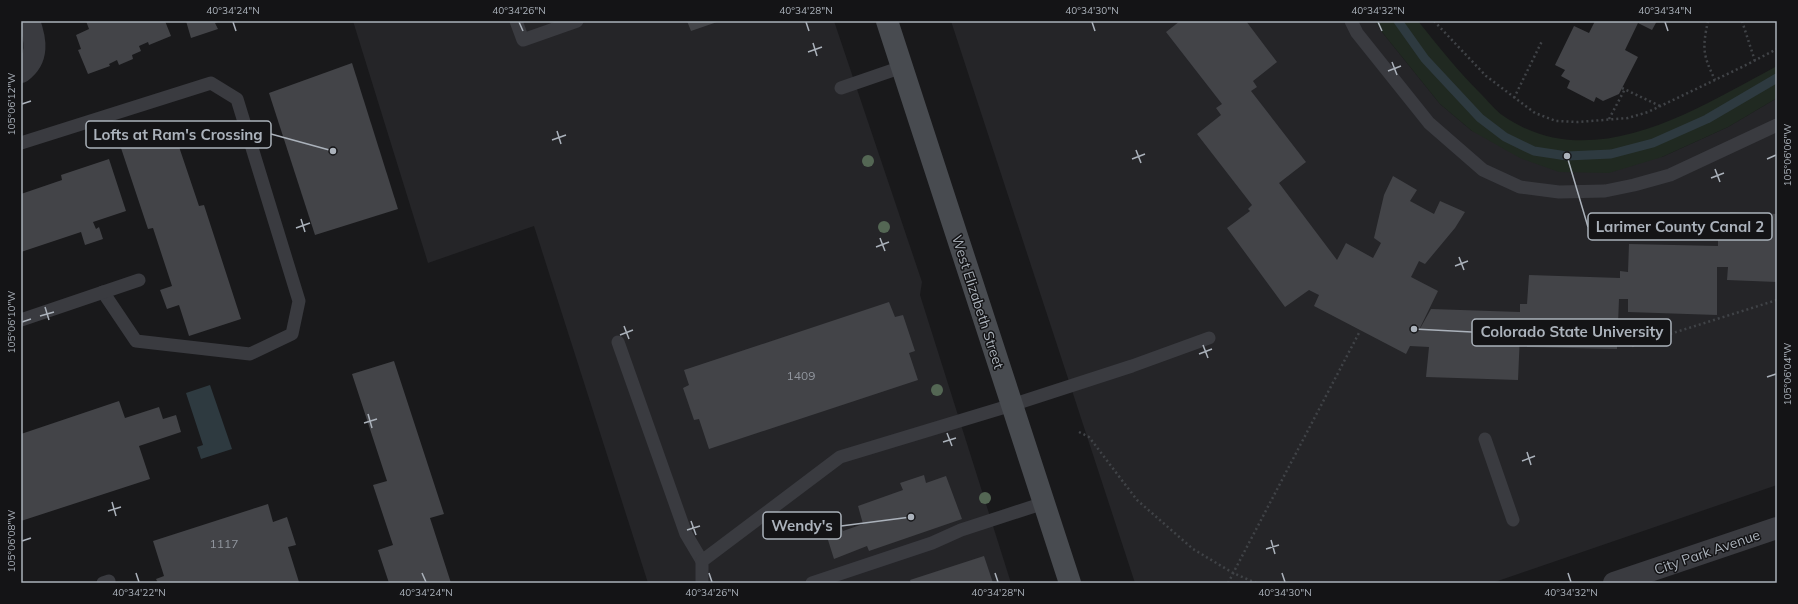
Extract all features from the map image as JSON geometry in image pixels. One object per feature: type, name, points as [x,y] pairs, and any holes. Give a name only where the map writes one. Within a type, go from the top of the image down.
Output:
[{"type":"main road","name":"West Elizabeth Street","points":[[887,21],[1070,583]]},
{"type":"street","points":[[21,72],[29,66],[35,52],[32,29],[29,21]]},
{"type":"street","name":"City Park Avenue","points":[[1617,583],[1777,528]]},
{"type":"lane","points":[[516,21],[523,40],[577,21]]},
{"type":"lane","points":[[1351,21],[1357,33],[1429,123],[1483,170],[1520,187],[1559,192],[1605,191],[1634,185],[1670,175],[1777,125]]},
{"type":"lane","points":[[841,88],[902,67]]},
{"type":"lane","points":[[21,143],[211,83],[236,99],[299,301],[292,334],[250,354],[136,341],[103,292]]},
{"type":"lane","points":[[21,320],[139,280]]},
{"type":"lane","points":[[702,561],[840,457],[1012,405],[1132,366],[1209,338]]},
{"type":"lane","points":[[618,342],[686,534],[702,561],[702,583]]},
{"type":"lane","points":[[1485,439],[1513,520]]},
{"type":"lane","points":[[812,583],[932,543],[961,530],[1044,503]]},
{"type":"lane","points":[[103,583],[109,581],[109,583]]},
{"type":"path","points":[[1434,21],[1486,76],[1535,113],[1556,121],[1578,122],[1628,118],[1661,106],[1777,49]]},
{"type":"path","points":[[1708,21],[1703,43],[1705,59],[1715,80]]},
{"type":"path","points":[[1742,21],[1755,61]]},
{"type":"path","points":[[1514,98],[1542,41]]},
{"type":"path","points":[[1609,119],[1624,88],[1661,106]]},
{"type":"path","points":[[1632,346],[1777,300]]},
{"type":"path","points":[[1228,583],[1360,330]]},
{"type":"path","points":[[1079,432],[1089,437],[1137,500],[1193,548],[1233,573],[1256,583]]},
{"type":"shaded area","points":[[353,21],[834,21],[922,282],[920,295],[1011,583],[648,583],[534,226],[428,263]]},
{"type":"shaded area","points":[[951,21],[1375,21],[1382,32],[1440,104],[1472,131],[1662,157],[1728,127],[1777,98],[1777,485],[1492,583],[1135,583]]},
{"type":"shaded area","points":[[1375,21],[1418,21],[1464,76],[1502,115],[1536,133],[1572,140],[1607,139],[1643,130],[1678,117],[1713,101],[1777,66],[1777,98],[1728,127],[1662,157],[1609,173],[1559,172],[1520,158],[1472,131],[1440,104],[1382,32]]},
{"type":"shaded area","points":[[210,385],[232,449],[201,459],[197,447],[203,445],[186,393]]},
{"type":"building","points":[[86,21],[165,21],[171,36],[149,45],[148,42],[139,46],[141,51],[132,55],[133,59],[119,65],[117,60],[109,64],[110,66],[88,74],[78,50],[81,49],[76,35],[89,29]]},
{"type":"building","points":[[186,21],[221,21],[215,23],[218,29],[191,38]]},
{"type":"building","points":[[687,21],[720,21],[691,31]]},
{"type":"building","points":[[1180,21],[1246,21],[1277,62],[1253,81],[1257,87],[1251,91],[1306,162],[1279,183],[1337,260],[1346,243],[1373,258],[1381,243],[1374,238],[1384,195],[1393,176],[1417,190],[1410,201],[1434,214],[1440,201],[1465,212],[1455,228],[1425,264],[1419,261],[1411,277],[1438,291],[1417,334],[1431,309],[1520,312],[1520,304],[1527,304],[1529,275],[1620,278],[1620,271],[1628,272],[1629,244],[1718,246],[1718,240],[1729,240],[1730,212],[1777,214],[1777,282],[1727,280],[1728,267],[1717,267],[1717,315],[1628,312],[1628,299],[1619,299],[1617,349],[1527,347],[1527,334],[1520,334],[1518,380],[1426,377],[1429,347],[1410,346],[1406,354],[1314,306],[1319,295],[1309,290],[1285,307],[1227,228],[1250,211],[1248,209],[1252,205],[1197,134],[1221,115],[1216,108],[1222,104],[1166,32]]},
{"type":"building","points":[[1595,21],[1657,21],[1652,30],[1638,23],[1625,50],[1638,57],[1619,94],[1603,101],[1596,97],[1594,102],[1567,88],[1570,81],[1561,76],[1565,70],[1555,65],[1574,26],[1589,33]]},
{"type":"building","points":[[352,63],[398,209],[315,235],[269,93]]},
{"type":"building","points":[[136,123],[140,134],[171,123],[199,206],[204,205],[241,319],[189,336],[179,305],[167,309],[160,290],[172,286],[153,228],[148,229],[115,130]]},
{"type":"building","points":[[109,159],[126,211],[93,222],[96,229],[99,227],[103,239],[85,245],[81,232],[21,252],[21,194],[62,180],[61,175]]},
{"type":"building","points":[[889,302],[895,317],[903,315],[915,351],[909,353],[918,380],[709,449],[699,419],[694,420],[683,388],[689,385],[684,370]]},
{"type":"building","points":[[394,361],[444,514],[430,518],[451,583],[389,583],[378,550],[393,545],[373,485],[387,481],[352,374]]},
{"type":"building","points":[[119,401],[125,418],[159,407],[163,419],[176,415],[181,432],[139,446],[150,479],[21,521],[21,434]]},
{"type":"building","points":[[924,475],[926,483],[946,476],[962,519],[869,551],[867,546],[834,559],[822,521],[837,516],[843,531],[863,524],[858,506],[903,490],[900,483]]},
{"type":"building","points":[[268,504],[273,522],[287,517],[296,545],[288,547],[299,582],[158,583],[156,579],[164,576],[153,541]]},
{"type":"building","points":[[984,556],[993,583],[911,583],[910,580]]},
{"type":"waterway","points":[[1398,21],[1425,59],[1480,118],[1505,137],[1534,151],[1567,156],[1611,154],[1653,143],[1707,119],[1777,78]]},
{"type":"place","name":"Lofts at Ram's Crossing","points":[[333,151]]},
{"type":"place","name":"Larimer County Canal 2","points":[[1567,156]]},
{"type":"place","name":"Colorado State University","points":[[1414,329]]},
{"type":"place","name":"Wendy's","points":[[911,517]]}]
